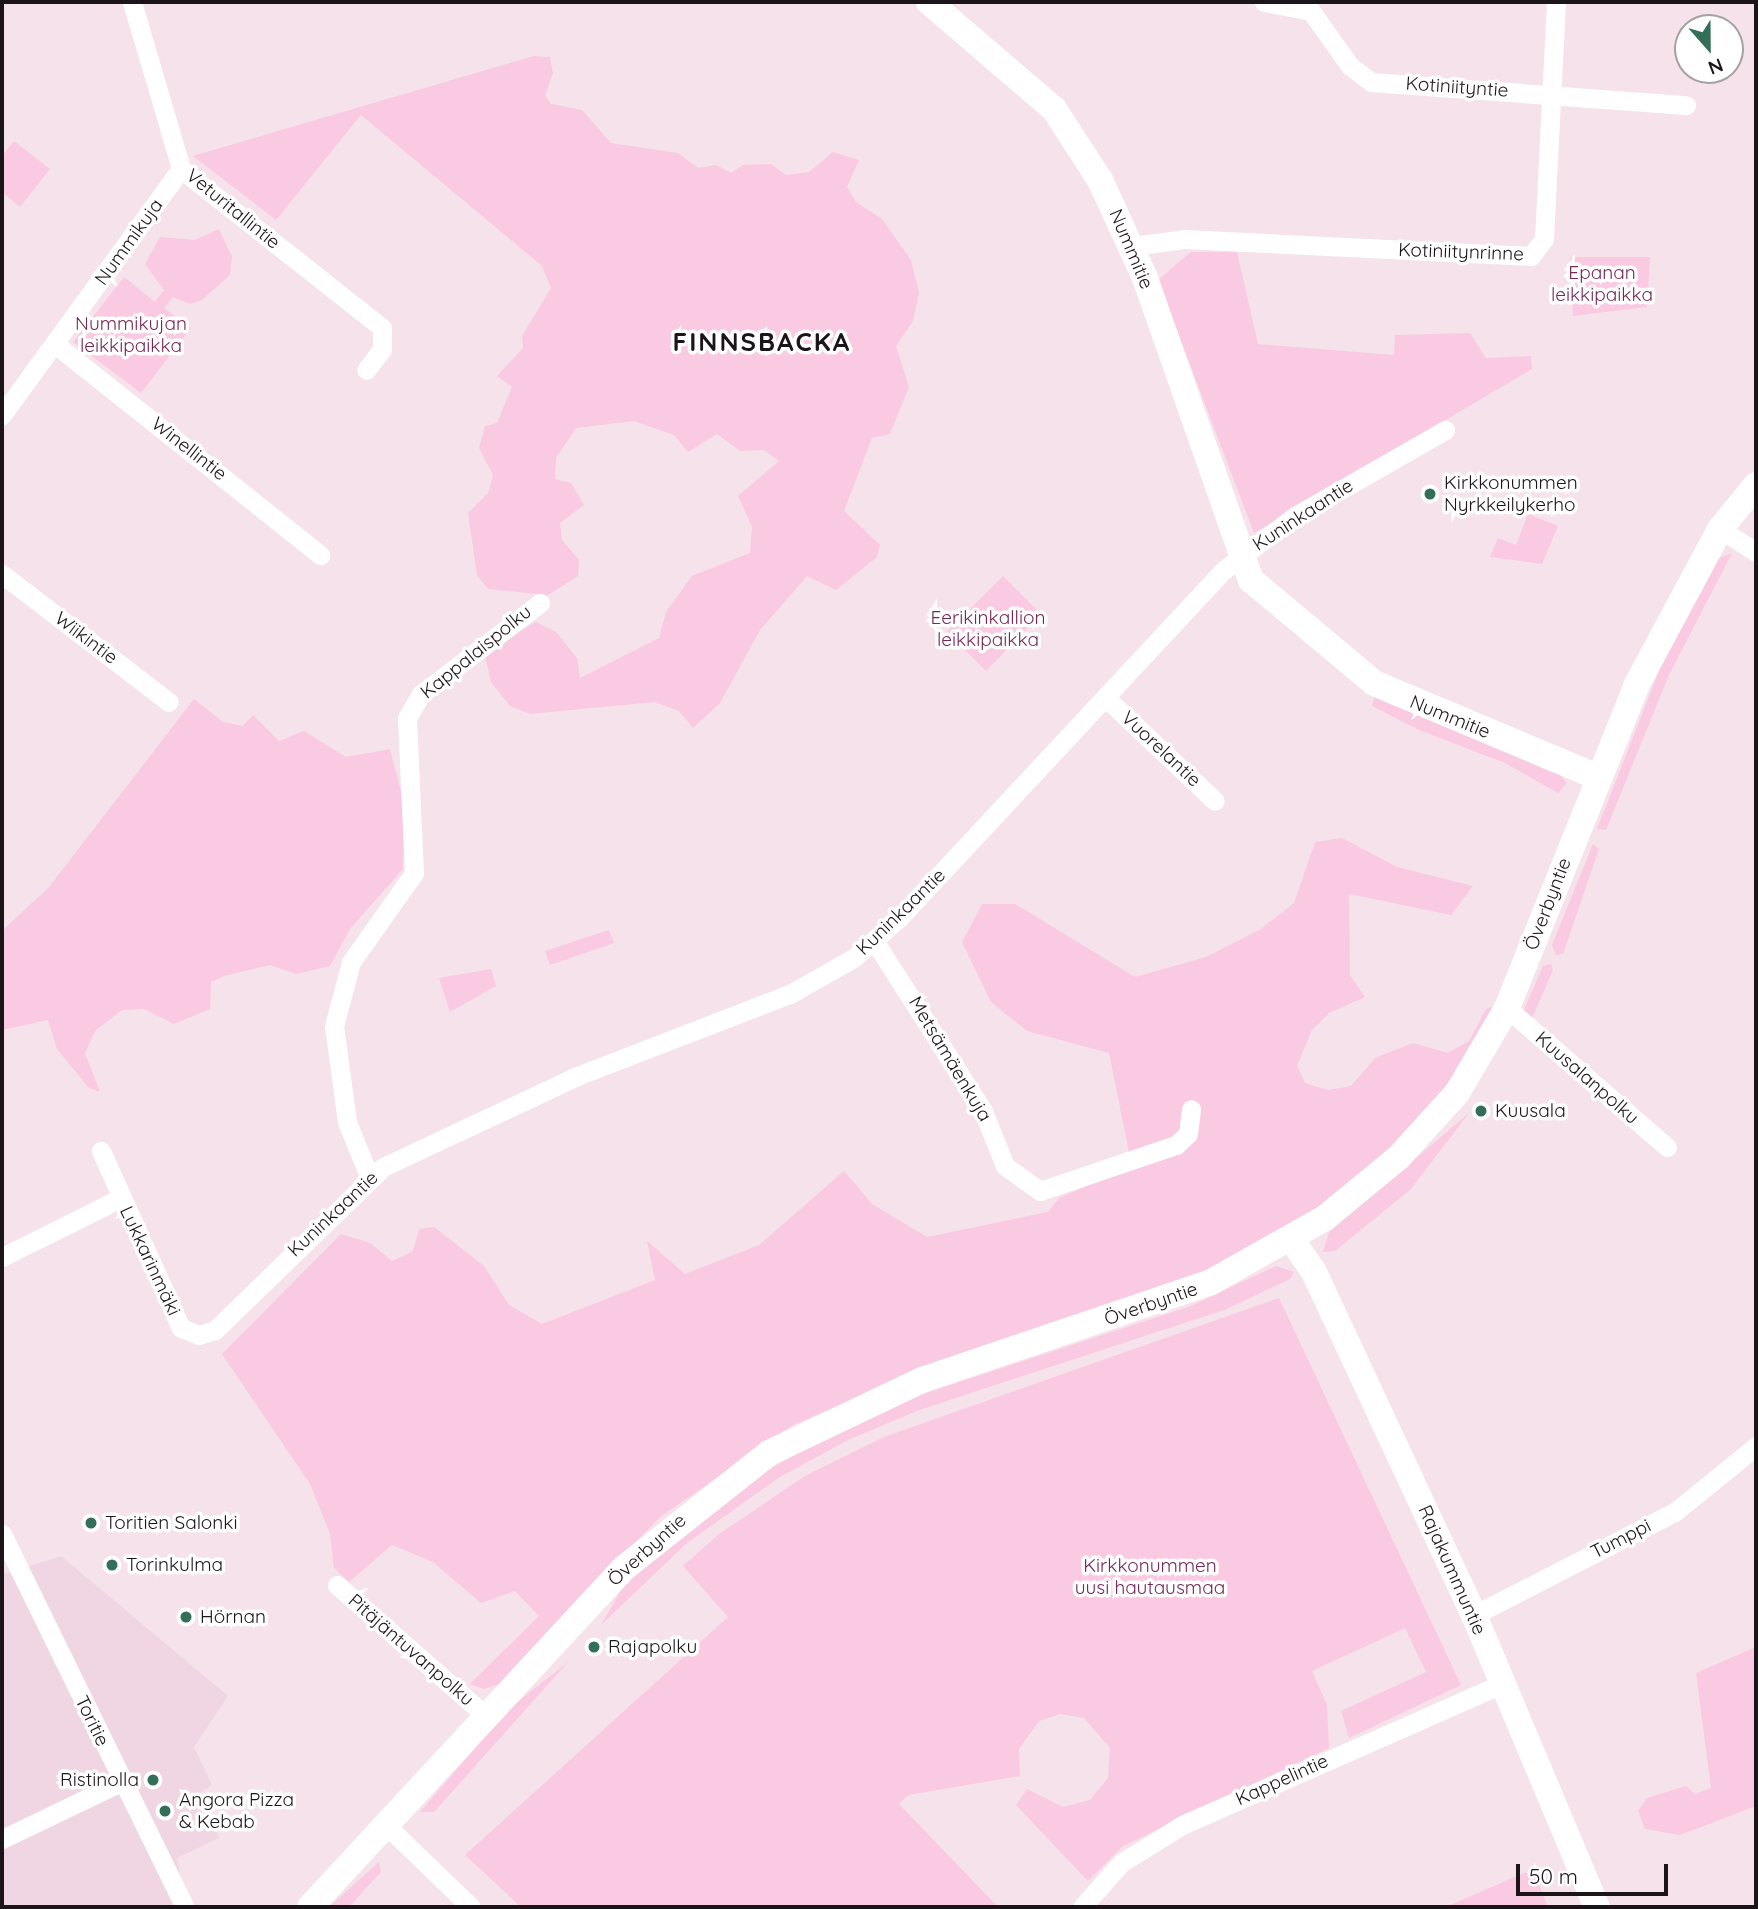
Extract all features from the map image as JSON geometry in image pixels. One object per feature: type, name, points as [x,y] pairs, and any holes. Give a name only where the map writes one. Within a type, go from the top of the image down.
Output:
[{"type":"street","name":"Veturitallintie","points":[[132,2],[181,169],[382,328],[382,349],[366,370]]},
{"type":"street","name":"Nummitie","points":[[929,2],[1054,109],[1133,246],[1245,553],[1265,569],[1285,607],[1374,683],[1598,777]]},
{"type":"street","name":"Kotiniityntie","points":[[1264,2],[1311,11],[1350,66],[1371,82],[1686,105]]},
{"type":"street","name":"Kotiniitynrinne","points":[[1133,246],[1184,239],[1531,256],[1544,239],[1556,2]]},
{"type":"street","name":"Nummikuja","points":[[2,415],[181,169]]},
{"type":"street","name":"Winellintie","points":[[55,344],[320,555]]},
{"type":"street","name":"Kuninkaantie","points":[[215,1330],[369,1176],[577,1076],[790,995],[875,942],[1105,697],[1245,553],[1445,430]]},
{"type":"street","name":"Överbyntie","points":[[310,1907],[624,1568],[769,1453],[871,1400],[1211,1282],[1291,1239],[1364,1190],[1433,1122],[1507,1008],[1637,684],[1720,528],[1756,485]]},
{"type":"street","points":[[1720,528],[1756,552]]},
{"type":"street","name":"Wiikintie","points":[[2,574],[169,702]]},
{"type":"street","name":"Kappalaispolku","points":[[369,1176],[347,1122],[334,1026],[351,961],[414,873],[407,719],[421,694],[540,603]]},
{"type":"street","name":"Vuorelantie","points":[[1105,697],[1215,801]]},
{"type":"street","name":"Metsämäenkuja","points":[[875,942],[983,1111],[1004,1166],[1040,1191],[1176,1145],[1188,1134],[1191,1109]]},
{"type":"street","name":"Kuusalanpolku","points":[[1507,1008],[1667,1147]]},
{"type":"street","name":"Lukkarinmäki","points":[[101,1151],[181,1328],[199,1335],[215,1330]]},
{"type":"street","name":"Lukkarinmäki","points":[[2,1258],[121,1198]]},
{"type":"street","name":"Rajakummuntie","points":[[1291,1239],[1313,1270],[1474,1615],[1597,1907]]},
{"type":"street","name":"Tumppi","points":[[1474,1615],[1676,1511],[1756,1446]]},
{"type":"street","name":"Toritie","points":[[2,1534],[121,1782],[185,1907]]},
{"type":"street","name":"Pitäjäntuvanpolku","points":[[337,1585],[485,1716]]},
{"type":"street","name":"Kappelintie","points":[[1082,1907],[1121,1863],[1182,1825],[1502,1684]]},
{"type":"street","points":[[2,1839],[121,1782]]},
{"type":"street","points":[[386,1825],[471,1907]]},
{"type":"shaded area","points":[[61,1556],[228,1696],[194,1747],[212,1785],[200,1793],[219,1838],[177,1858],[186,1907],[2,1907],[2,1568],[5,1574]]},
{"type":"green space","points":[[534,56],[550,57],[553,73],[545,95],[551,104],[582,110],[611,143],[678,153],[698,168],[716,165],[731,173],[743,165],[771,164],[786,175],[809,172],[833,152],[859,160],[847,187],[856,202],[882,219],[911,260],[919,293],[913,321],[896,346],[909,387],[890,434],[872,438],[844,511],[880,545],[877,557],[836,590],[807,576],[760,630],[720,703],[693,728],[679,711],[655,702],[530,714],[510,706],[491,682],[484,651],[536,622],[556,632],[577,658],[580,678],[659,638],[666,612],[692,576],[750,553],[752,527],[738,496],[779,461],[764,450],[740,451],[717,434],[688,452],[674,435],[634,421],[576,428],[556,458],[555,479],[571,483],[584,505],[560,523],[562,540],[579,560],[578,576],[548,595],[488,589],[477,575],[468,513],[488,493],[493,475],[479,448],[485,426],[497,423],[512,387],[497,376],[523,348],[522,336],[551,288],[542,266],[361,115],[276,220],[193,156]]},
{"type":"green space","points":[[14,141],[50,169],[20,207],[2,192],[2,156]]},
{"type":"green space","name":"Nummikujan leikkipaikka","points":[[219,229],[232,257],[230,275],[202,300],[190,304],[173,297],[164,308],[191,328],[141,393],[73,342],[124,277],[155,302],[164,290],[145,264],[160,237],[195,240]]},
{"type":"green space","points":[[1191,252],[1237,252],[1258,344],[1394,355],[1395,335],[1470,333],[1486,358],[1531,356],[1532,369],[1254,533],[1158,280]]},
{"type":"green space","name":"Epanan leikkipaikka","points":[[1570,257],[1650,257],[1647,307],[1573,316]]},
{"type":"green space","points":[[1528,514],[1558,526],[1542,564],[1490,557],[1498,538],[1516,545]]},
{"type":"green space","points":[[1732,553],[1669,675],[1606,830],[1597,829],[1674,633],[1719,558]]},
{"type":"green space","name":"Eerikinkallion leikkipaikka","points":[[1003,576],[1041,614],[986,671],[947,632]]},
{"type":"green space","points":[[1375,694],[1560,775],[1567,783],[1558,793],[1505,763],[1419,730],[1372,706]]},
{"type":"green space","points":[[194,699],[223,722],[243,726],[253,715],[279,741],[304,731],[346,757],[390,749],[405,807],[403,869],[350,929],[330,966],[296,974],[270,965],[224,976],[211,982],[210,1009],[174,1024],[144,1009],[122,1010],[95,1031],[85,1053],[100,1092],[89,1088],[57,1049],[48,1020],[2,1030],[2,931],[49,887]]},
{"type":"green space","points":[[1342,838],[1397,867],[1473,886],[1451,915],[1349,894],[1350,975],[1365,997],[1329,1013],[1312,1030],[1297,1066],[1305,1083],[1328,1090],[1351,1086],[1375,1058],[1413,1043],[1448,1053],[1469,1041],[1486,1009],[1497,1005],[1449,1086],[1413,1129],[1284,1235],[1188,1283],[931,1366],[793,1425],[660,1517],[499,1684],[484,1689],[470,1684],[539,1616],[515,1591],[481,1603],[433,1562],[392,1545],[349,1582],[334,1568],[330,1534],[310,1484],[222,1354],[341,1234],[370,1243],[392,1261],[413,1251],[419,1229],[434,1227],[484,1266],[509,1305],[542,1324],[655,1280],[647,1241],[685,1274],[759,1245],[844,1171],[872,1204],[927,1237],[1048,1212],[1059,1198],[1132,1167],[1109,1053],[1027,1031],[991,1002],[962,942],[982,904],[1015,904],[1135,977],[1206,957],[1261,929],[1294,903],[1315,842]]},
{"type":"green space","points":[[1593,844],[1599,849],[1563,954],[1556,955],[1552,945]]},
{"type":"green space","points":[[609,930],[614,943],[550,965],[545,951]]},
{"type":"green space","points":[[1551,964],[1553,970],[1532,1018],[1524,1010],[1543,966]]},
{"type":"green space","points":[[491,969],[496,986],[450,1012],[439,978]]},
{"type":"green space","points":[[1469,1113],[1410,1190],[1335,1251],[1323,1252],[1329,1232]]},
{"type":"green space","points":[[1276,1266],[1294,1272],[1290,1279],[1227,1309],[919,1410],[848,1440],[780,1477],[687,1543],[601,1625],[623,1587],[677,1536],[753,1478],[832,1434],[920,1395],[1191,1306]]},
{"type":"green space","name":"Kirkkonummen uusi hautausmaa","points":[[1279,1298],[1461,1685],[1349,1738],[1341,1711],[1426,1672],[1405,1628],[1312,1671],[1327,1705],[1329,1748],[1123,1846],[1088,1881],[1016,1805],[1027,1789],[1063,1807],[1090,1800],[1108,1778],[1110,1748],[1084,1718],[1060,1714],[1039,1721],[1019,1749],[1020,1776],[908,1795],[899,1804],[998,1907],[521,1907],[465,1855],[728,1617],[683,1566],[719,1534],[805,1476],[884,1437]]},
{"type":"green space","points":[[1756,1647],[1756,1806],[1680,1835],[1645,1829],[1638,1811],[1647,1798],[1686,1786],[1695,1794],[1711,1788],[1696,1673]]},
{"type":"green space","points":[[568,1662],[434,1812],[420,1812],[510,1708]]},
{"type":"green space","points":[[379,1862],[381,1872],[349,1907],[329,1907]]},
{"type":"green space","points":[[1533,1869],[1548,1907],[1446,1907]]},
{"type":"place","name":"Kirkkonummen Nyrkkeilykerho","points":[[1430,494]]},
{"type":"place","name":"Kuusala","points":[[1481,1111]]},
{"type":"place","name":"Toritien Salonki","points":[[91,1523]]},
{"type":"place","name":"Torinkulma","points":[[112,1565]]},
{"type":"place","name":"Hörnan","points":[[186,1617]]},
{"type":"place","name":"Rajapolku","points":[[594,1647]]},
{"type":"place","name":"Ristinolla","points":[[153,1780]]},
{"type":"place","name":"Angora Pizza & Kebab","points":[[165,1811]]},
{"type":"district","name":"FINNSBACKA","points":[[762,342]]}]
